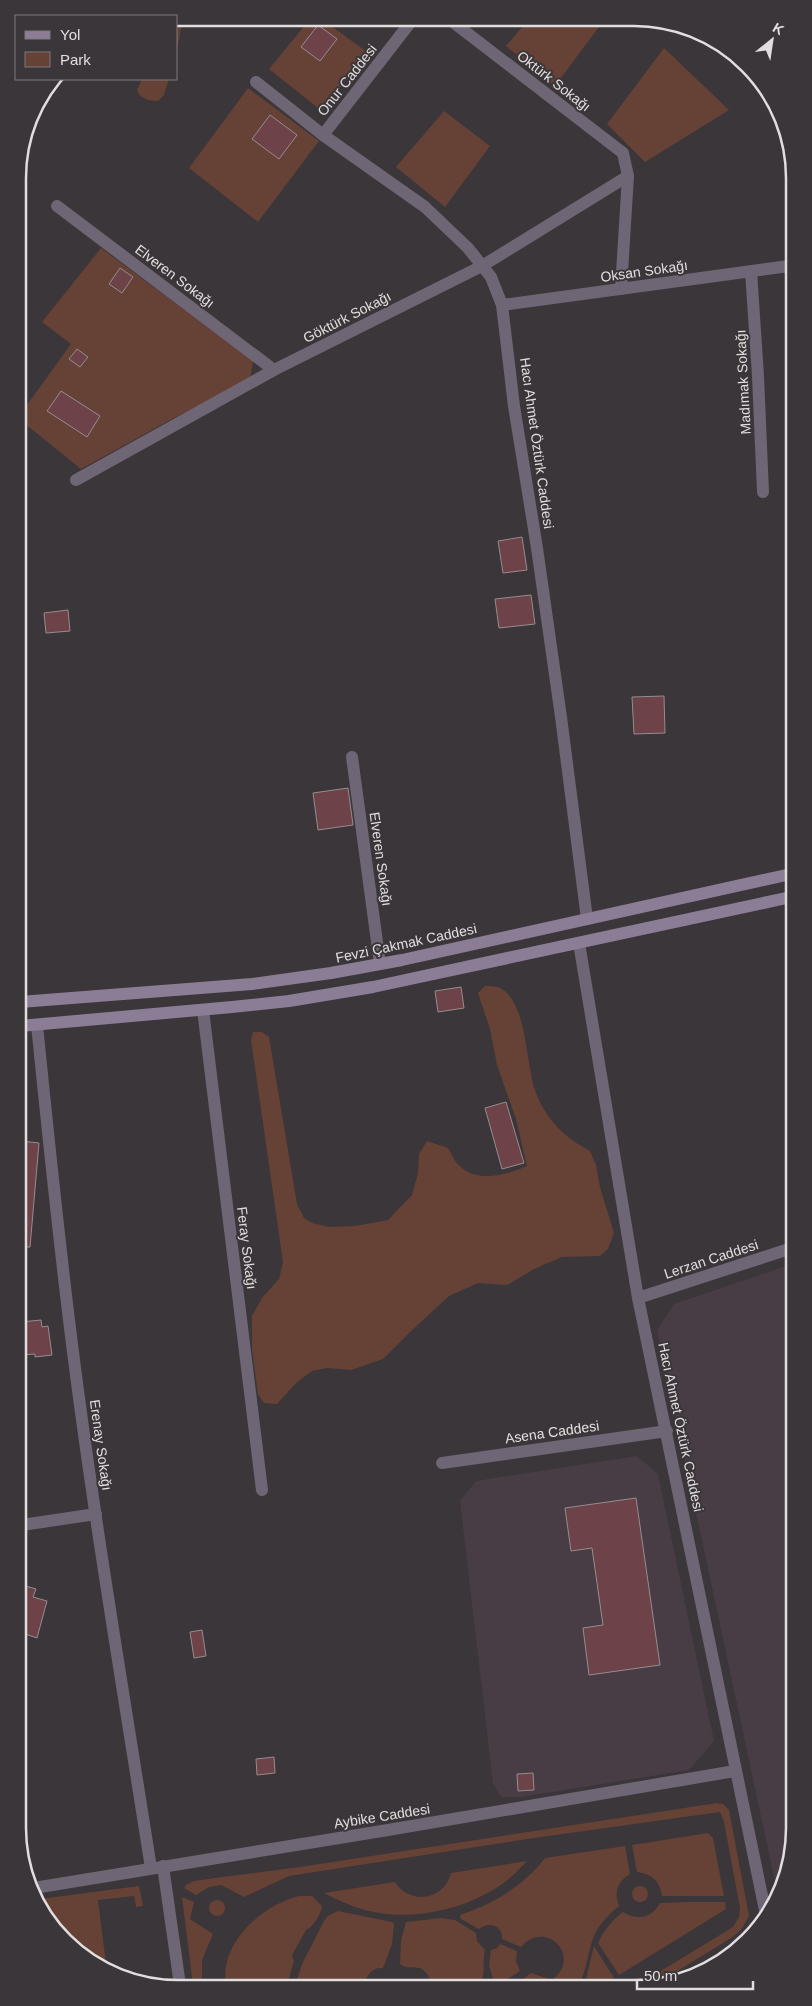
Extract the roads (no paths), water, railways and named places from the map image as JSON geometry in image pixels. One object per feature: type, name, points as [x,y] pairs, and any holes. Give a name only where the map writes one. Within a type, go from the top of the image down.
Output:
[{"type":"main road","name":"Fevzi Çakmak Caddesi","points":[[26,1001],[252,984],[331,974],[786,875]]},
{"type":"main road","points":[[26,1026],[289,1001],[373,987],[786,898]]},
{"type":"street","name":"Onur Caddesi","points":[[323,135],[407,26]]},
{"type":"street","name":"Oktürk Sokağı","points":[[459,26],[623,153],[628,176],[621,289]]},
{"type":"street","name":"Hacı Ahmet Öztürk Caddesi","points":[[256,82],[323,135],[425,207],[468,248],[491,276],[502,306],[514,406],[561,717],[587,919]]},
{"type":"street","name":"Göktürk Sokağı","points":[[76,480],[274,370],[482,266],[628,176]]},
{"type":"street","name":"Elveren Sokağı","points":[[57,206],[274,370]]},
{"type":"street","name":"Oksan Sokağı","points":[[502,306],[786,267]]},
{"type":"street","name":"Madımak Sokağı","points":[[751,271],[763,492]]},
{"type":"street","name":"Elveren Sokağı","points":[[352,757],[380,964]]},
{"type":"street","name":"Hacı Ahmet Öztürk Caddesi","points":[[579,943],[638,1298],[764,1906]]},
{"type":"street","name":"Feray Sokağı","points":[[203,1010],[262,1490]]},
{"type":"street","name":"Erenay Sokağı","points":[[37,1025],[59,1238],[96,1514],[157,1867],[179,1980]]},
{"type":"street","name":"Lerzan Caddesi","points":[[638,1298],[785,1250]]},
{"type":"street","name":"Asena Caddesi","points":[[442,1463],[667,1431]]},
{"type":"street","points":[[26,1525],[96,1514]]},
{"type":"street","name":"Aybike Caddesi","points":[[39,1887],[735,1771]]}]
